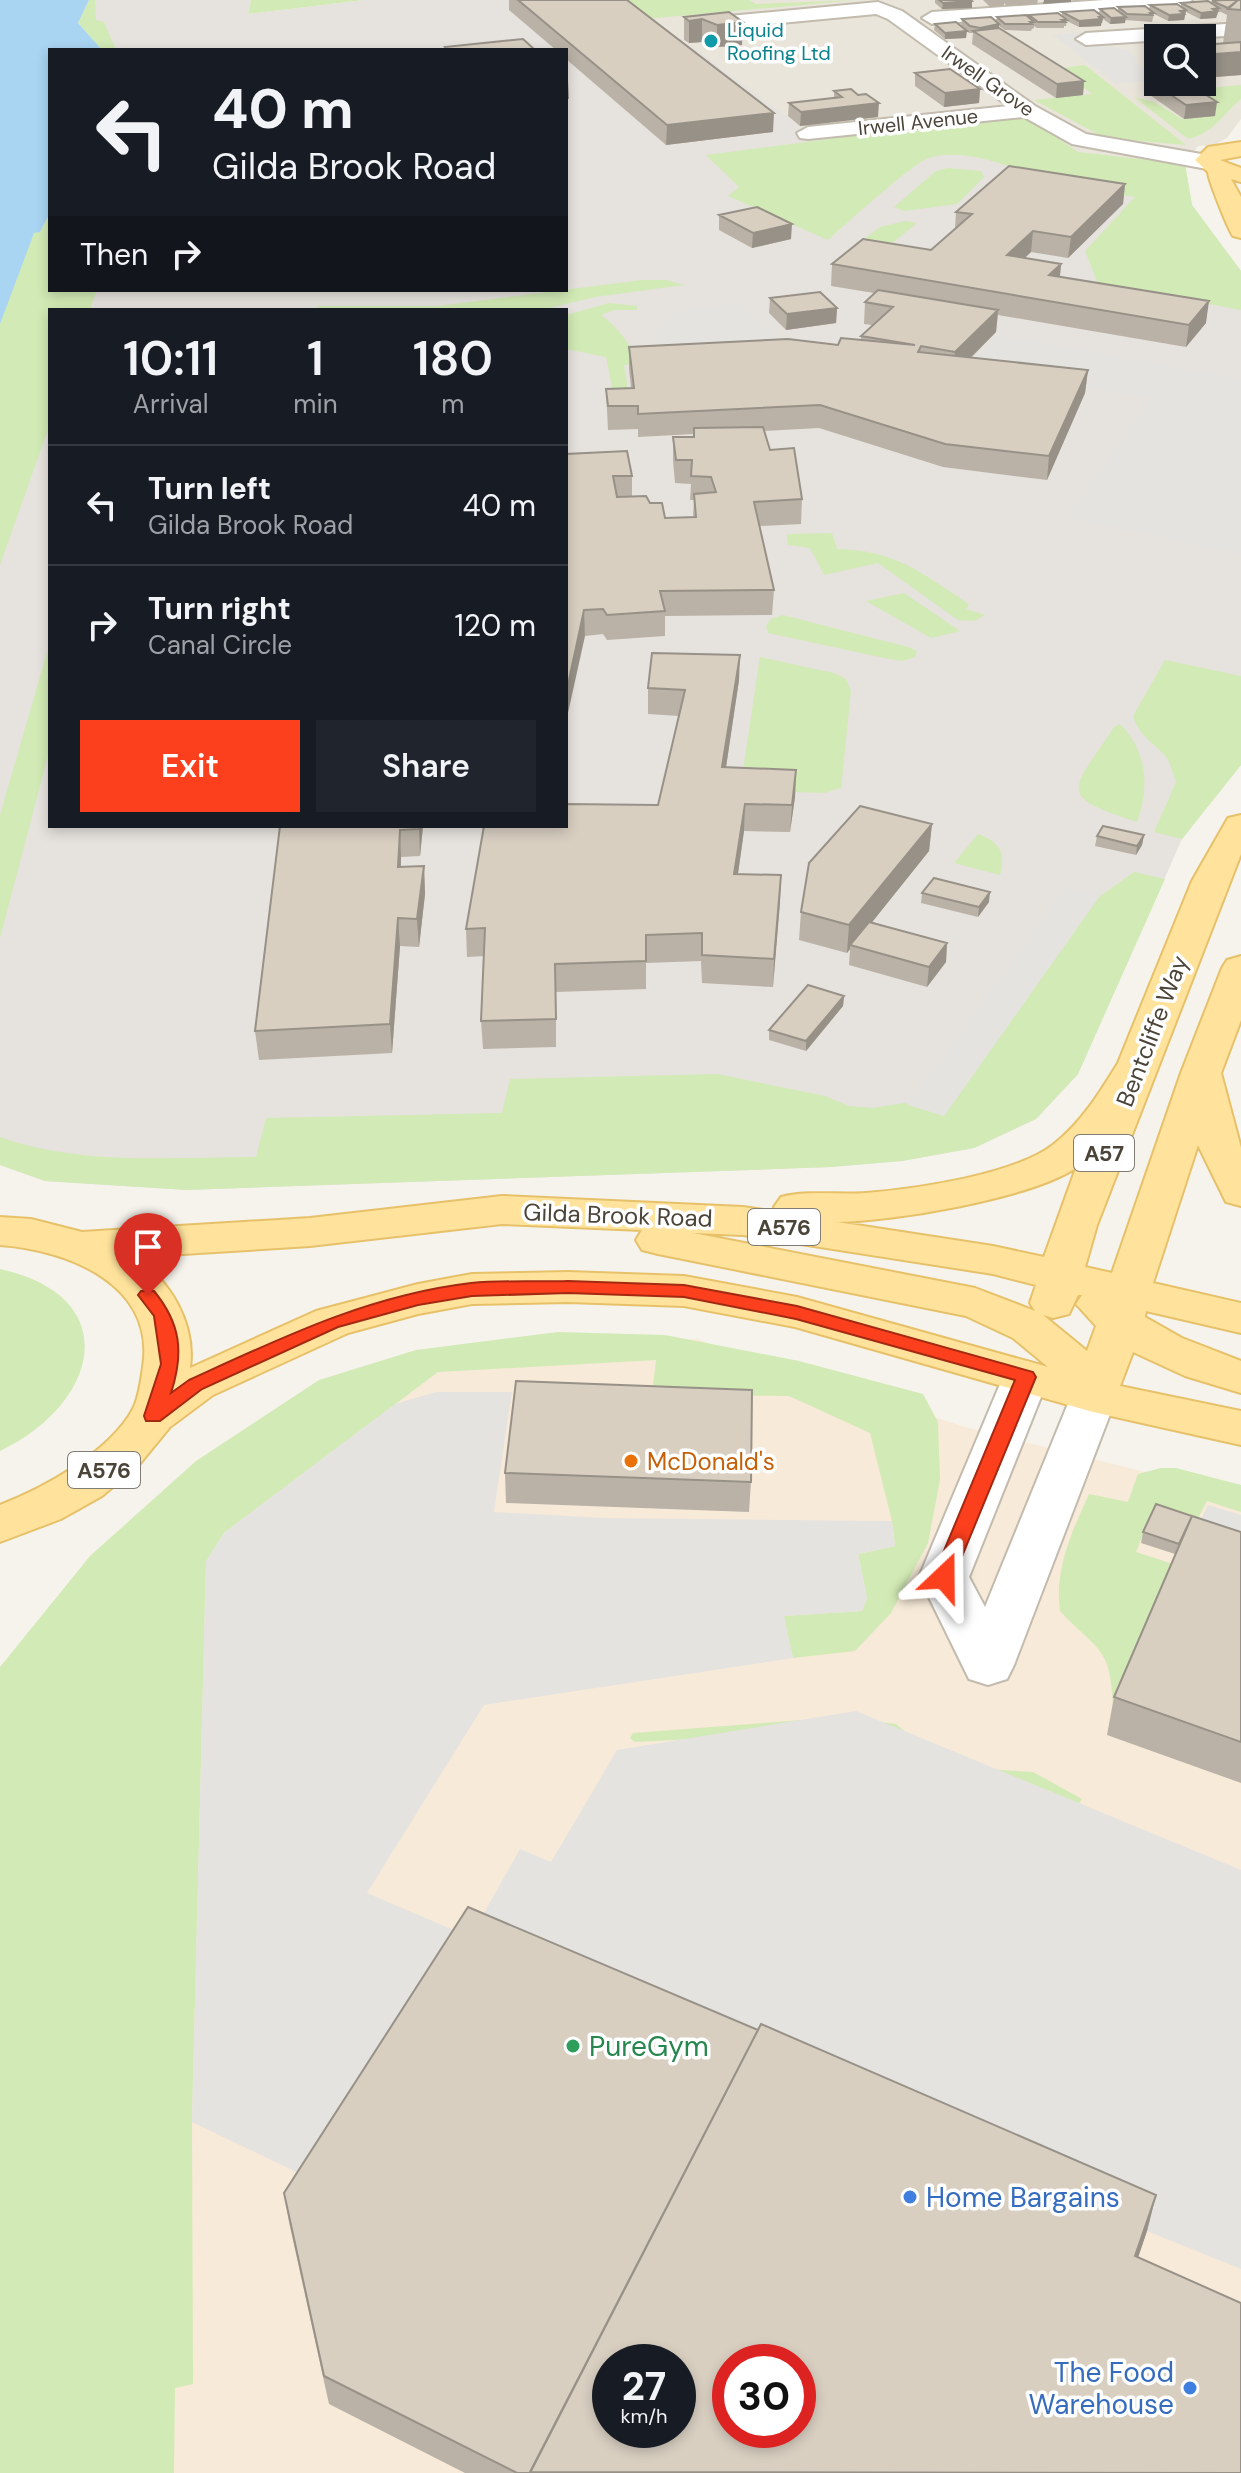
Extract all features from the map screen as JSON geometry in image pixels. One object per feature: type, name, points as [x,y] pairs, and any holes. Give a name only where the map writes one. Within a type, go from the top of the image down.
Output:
[{"type":"main road","points":[[1227,157],[1220,184],[1236,195],[1241,231]]},
{"type":"main road","name":"Bentcliffe Way","points":[[1034,1356],[1069,1270],[1075,1225],[1220,859],[1241,826]]},
{"type":"main road","points":[[1093,1396],[1201,1073],[1241,968]]},
{"type":"main road","points":[[502,1210],[689,1201],[852,1208],[917,1202],[997,1183],[1054,1164],[1096,1126],[1145,1053]]},
{"type":"main road","points":[[1201,1073],[1220,1148],[1241,1192]]},
{"type":"main road","points":[[502,1210],[975,1303],[1022,1322],[1034,1356]]},
{"type":"main road","name":"Gilda Brook Road","points":[[83,1246],[310,1232],[502,1210],[743,1221],[1069,1270]]},
{"type":"main road","name":"A576","points":[[0,1231],[18,1231],[83,1246],[132,1275],[163,1315],[170,1364],[153,1416]]},
{"type":"main road","points":[[1069,1270],[1124,1308],[1173,1355],[1241,1377]]},
{"type":"main road","name":"A576","points":[[0,1557],[21,1517],[109,1467],[153,1416],[196,1384],[332,1322],[418,1299],[472,1289],[568,1287],[684,1291],[1034,1356],[1093,1396],[1241,1428]]},
{"type":"main road","points":[[1124,1308],[1241,1318]]},
{"type":"street","points":[[932,18],[1183,0]]},
{"type":"street","name":"Irwell Grove","points":[[729,22],[878,8],[895,15],[1028,110],[1080,139],[1143,151],[1227,157]]},
{"type":"street","points":[[1086,39],[1241,29]]},
{"type":"street","name":"Irwell Avenue","points":[[808,133],[1028,110]]},
{"type":"street","points":[[1034,1356],[944,1577],[988,1665],[1093,1396]]},
{"type":"shaded area","points":[[89,0],[251,0],[248,14],[364,0],[525,0],[653,36],[677,36],[818,139],[1022,114],[1078,152],[1185,164],[1192,205],[1241,271],[1241,765],[1182,839],[1078,1074],[1036,1119],[974,1148],[902,1161],[831,1167],[187,1190],[45,1181],[0,1165],[0,324],[48,217],[48,292],[568,292],[568,48],[101,48]]},
{"type":"shaded area","points":[[610,0],[1241,0],[1241,119],[1227,138],[1214,145],[1198,146],[1185,164],[1078,152],[1022,115],[818,139],[653,36]]},
{"type":"shaded area","points":[[1089,32],[1109,48],[1126,49],[1138,59],[1135,60],[1144,70],[1144,81],[1116,84],[1052,34]]},
{"type":"shaded area","points":[[741,303],[785,345],[670,365],[651,337],[663,321],[690,308]]},
{"type":"shaded area","points":[[998,335],[1241,379],[1241,554],[1067,517],[1151,398],[968,365]]},
{"type":"shaded area","points":[[1066,888],[1099,897],[944,1116],[908,1105]]},
{"type":"shaded area","points":[[696,1339],[965,1427],[1241,1496],[1241,2473],[152,2473],[182,1548],[428,1363]]},
{"type":"shaded area","points":[[436,1392],[512,1392],[494,1512],[605,1518],[892,1521],[895,1546],[858,1554],[867,1598],[862,1611],[784,1616],[793,1658],[484,1705],[367,1893],[470,1937],[315,2181],[192,2122],[206,1561],[224,1533],[395,1404]]},
{"type":"shaded area","points":[[1208,1505],[1241,1515],[1241,1572],[1184,1554]]},
{"type":"shaded area","points":[[856,1711],[1241,1870],[1241,2269],[1147,2231],[472,1934],[520,1849],[551,1862],[617,1750]]},
{"type":"green space","points":[[89,0],[95,0],[96,20],[104,22],[115,48],[100,48],[78,23]]},
{"type":"green space","points":[[251,0],[364,0],[248,14]]},
{"type":"green space","points":[[610,0],[749,0],[756,4],[858,0],[633,20]]},
{"type":"green space","points":[[1085,65],[1186,145],[1105,138],[1034,100],[1093,94],[1054,69]]},
{"type":"green space","points":[[1241,85],[1241,99],[1211,128],[1188,139],[1134,97],[1154,102],[1182,119],[1215,116],[1193,96],[1216,96],[1216,87]]},
{"type":"green space","points":[[1022,114],[1078,152],[1185,164],[1192,205],[1241,271],[1241,310],[1098,284],[1085,251],[1135,197],[1010,178],[1008,166],[999,163],[969,156],[938,156],[909,170],[828,240],[728,196],[739,187],[706,155]]},
{"type":"green space","points":[[948,168],[981,171],[984,177],[957,204],[904,211],[894,207],[936,171]]},
{"type":"green space","points":[[48,217],[48,292],[96,292],[91,308],[48,308],[48,430],[0,565],[0,324],[24,255],[34,233],[43,227]]},
{"type":"green space","points":[[905,221],[917,223],[891,244],[860,242],[880,227]]},
{"type":"green space","points":[[642,280],[666,280],[684,285],[595,297],[549,308],[316,306],[438,306],[568,292],[568,289]]},
{"type":"green space","points":[[609,303],[637,306],[637,310],[613,310],[601,315],[623,337],[639,364],[624,365],[629,396],[614,397],[606,357],[568,349],[568,314]]},
{"type":"green space","points":[[832,533],[837,549],[876,554],[907,565],[969,604],[966,609],[985,615],[974,621],[958,620],[878,563],[824,575],[810,548],[788,545],[787,534]]},
{"type":"green space","points":[[904,593],[960,631],[931,638],[866,601]]},
{"type":"green space","points":[[783,615],[917,651],[915,657],[902,661],[768,633],[766,626],[771,619]]},
{"type":"green space","points":[[48,649],[48,756],[0,938],[0,815]]},
{"type":"green space","points":[[760,657],[834,673],[846,679],[851,691],[841,788],[824,793],[740,790]]},
{"type":"green space","points":[[1165,660],[1241,676],[1241,765],[1182,839],[1154,832],[1176,782],[1166,757],[1142,734],[1133,716]]},
{"type":"green space","points":[[1120,724],[1136,746],[1144,770],[1144,796],[1137,822],[1092,805],[1082,797],[1079,789],[1088,765],[1114,727]]},
{"type":"green space","points":[[978,834],[1000,849],[1000,875],[954,863]]},
{"type":"green space","points":[[1134,872],[1165,879],[1078,1074],[1036,1119],[974,1148],[902,1161],[831,1167],[187,1190],[45,1181],[0,1165],[0,1137],[31,1146],[94,1156],[256,1157],[266,1118],[502,1113],[510,1079],[717,1074],[825,1096],[849,1106],[872,1108],[905,1103],[944,1116],[1099,897]]},
{"type":"green space","points":[[0,1269],[40,1283],[67,1303],[82,1327],[84,1353],[77,1381],[59,1407],[33,1431],[0,1451]]},
{"type":"green space","points":[[558,1332],[665,1335],[799,1361],[923,1394],[938,1422],[940,1480],[928,1543],[891,1613],[855,1651],[793,1658],[783,1616],[862,1611],[867,1598],[858,1554],[895,1546],[892,1521],[870,1433],[789,1396],[652,1395],[656,1360],[438,1372],[224,1533],[206,1562],[192,2122],[193,2384],[175,2388],[174,2473],[0,2473],[0,1667],[90,1556],[196,1461],[319,1380],[416,1350]]},
{"type":"green space","points":[[1176,1468],[1241,1485],[1241,1512],[1207,1501],[1195,1524],[1152,1511],[1136,1552],[1176,1565],[1113,1708],[1112,1687],[1105,1660],[1093,1643],[1060,1611],[1062,1566],[1089,1494],[1128,1502],[1138,1474]]},
{"type":"green space","points":[[842,1717],[896,1724],[913,1738],[985,1769],[1033,1772],[1082,1799],[1067,1821],[824,1732],[635,1742],[630,1738],[633,1733]]},
{"type":"water","points":[[0,0],[89,0],[78,23],[100,48],[48,48],[48,217],[40,232],[34,233],[0,324]]},
{"type":"building","points":[[518,0],[627,0],[774,113],[667,125]]},
{"type":"building","points":[[939,0],[971,0],[972,1],[943,3]]},
{"type":"building","points":[[1238,0],[1228,8],[1212,1]]},
{"type":"building","points":[[1241,0],[1241,10],[1228,9]]},
{"type":"building","points":[[1208,1],[1219,8],[1213,9],[1217,11],[1201,13],[1181,3]]},
{"type":"building","points":[[1177,4],[1186,10],[1180,11],[1184,14],[1169,15],[1150,5]]},
{"type":"building","points":[[1145,6],[1154,13],[1150,13],[1152,15],[1127,14],[1118,7]]},
{"type":"building","points":[[1114,8],[1126,17],[1111,18],[1100,9]]},
{"type":"building","points":[[1094,10],[1103,17],[1099,17],[1101,19],[1079,21],[1062,12]]},
{"type":"building","points":[[729,12],[743,22],[717,25],[702,19],[689,21],[684,17]]},
{"type":"building","points":[[1058,13],[1067,20],[1062,20],[1065,22],[1038,22],[1029,15]]},
{"type":"building","points":[[1026,15],[1034,22],[1030,22],[1032,24],[1005,24],[997,17]]},
{"type":"building","points":[[991,17],[999,24],[980,28],[970,26],[962,19]]},
{"type":"building","points":[[956,22],[967,31],[945,33],[935,24]]},
{"type":"building","points":[[999,28],[1084,81],[1057,84],[973,31]]},
{"type":"building","points":[[523,39],[533,48],[446,48]]},
{"type":"building","points":[[1241,42],[1241,52],[1216,54],[1216,44]]},
{"type":"building","points":[[950,69],[980,89],[945,93],[915,73]]},
{"type":"building","points":[[851,89],[879,103],[801,112],[789,103],[842,97],[834,91]]},
{"type":"building","points":[[1173,96],[1208,96],[1217,102],[1186,105]]},
{"type":"building","points":[[1009,166],[1125,184],[1071,237],[1033,231],[1007,255],[1061,264],[1049,275],[1209,301],[1189,325],[832,264],[863,239],[931,250],[972,214],[956,212]]},
{"type":"building","points":[[757,207],[792,224],[753,233],[719,215]]},
{"type":"building","points":[[878,290],[998,310],[955,352],[921,346],[918,352],[1088,370],[1049,456],[945,444],[820,405],[638,414],[638,406],[608,406],[606,389],[634,388],[629,347],[788,339],[838,345],[841,338],[915,345],[861,336],[893,307],[865,302]]},
{"type":"building","points":[[820,292],[837,308],[787,314],[770,298]]},
{"type":"building","points":[[763,427],[770,450],[794,448],[802,499],[754,502],[774,590],[660,591],[665,611],[607,615],[603,609],[584,610],[568,685],[568,454],[627,451],[632,476],[613,476],[617,497],[646,496],[650,503],[662,503],[665,518],[696,517],[694,494],[716,492],[711,477],[691,476],[692,460],[676,460],[673,437],[694,437],[694,428]]},
{"type":"building","points":[[652,653],[740,655],[722,767],[796,770],[792,805],[745,804],[734,874],[781,875],[774,959],[702,955],[702,933],[646,935],[646,961],[555,964],[556,1019],[481,1021],[485,928],[466,929],[484,828],[568,828],[568,804],[658,805],[685,690],[648,688]]},
{"type":"building","points":[[860,806],[932,824],[849,925],[801,912],[809,863]]},
{"type":"building","points":[[1103,826],[1144,835],[1137,846],[1097,836]]},
{"type":"building","points":[[280,828],[419,828],[400,830],[398,867],[424,866],[417,919],[398,918],[390,1024],[255,1031]]},
{"type":"building","points":[[934,878],[990,892],[979,907],[922,893]]},
{"type":"building","points":[[869,922],[947,943],[929,967],[850,945]]},
{"type":"building","points":[[808,985],[844,996],[806,1041],[769,1030]]},
{"type":"building","name":"McDonald's","points":[[516,1381],[752,1390],[751,1482],[505,1473]]},
{"type":"building","points":[[1156,1504],[1192,1516],[1179,1544],[1143,1532]]},
{"type":"building","points":[[1192,1516],[1241,1532],[1241,1742],[1114,1697]]},
{"type":"building","points":[[468,1907],[758,2030],[596,2344],[592,2344],[592,2353],[530,2473],[517,2473],[324,2376],[284,2193]]},
{"type":"building","points":[[761,2024],[1156,2195],[1135,2256],[1241,2303],[1241,2473],[530,2472],[592,2352],[592,2448],[696,2448],[696,2344],[596,2344]]},
{"type":"place","name":"Liquid Roofing Ltd","points":[[711,41]]},
{"type":"place","name":"McDonald's","points":[[631,1461]]},
{"type":"place","name":"PureGym","points":[[573,2046]]},
{"type":"place","name":"Home Bargains","points":[[910,2197]]},
{"type":"place","name":"The Food Warehouse","points":[[1190,2388]]},
{"type":"route","points":[[148,1295],[163,1315],[170,1364],[153,1416],[196,1384],[332,1322],[418,1299],[472,1289],[568,1287],[684,1291],[797,1312],[1026,1377],[944,1577]]}]
